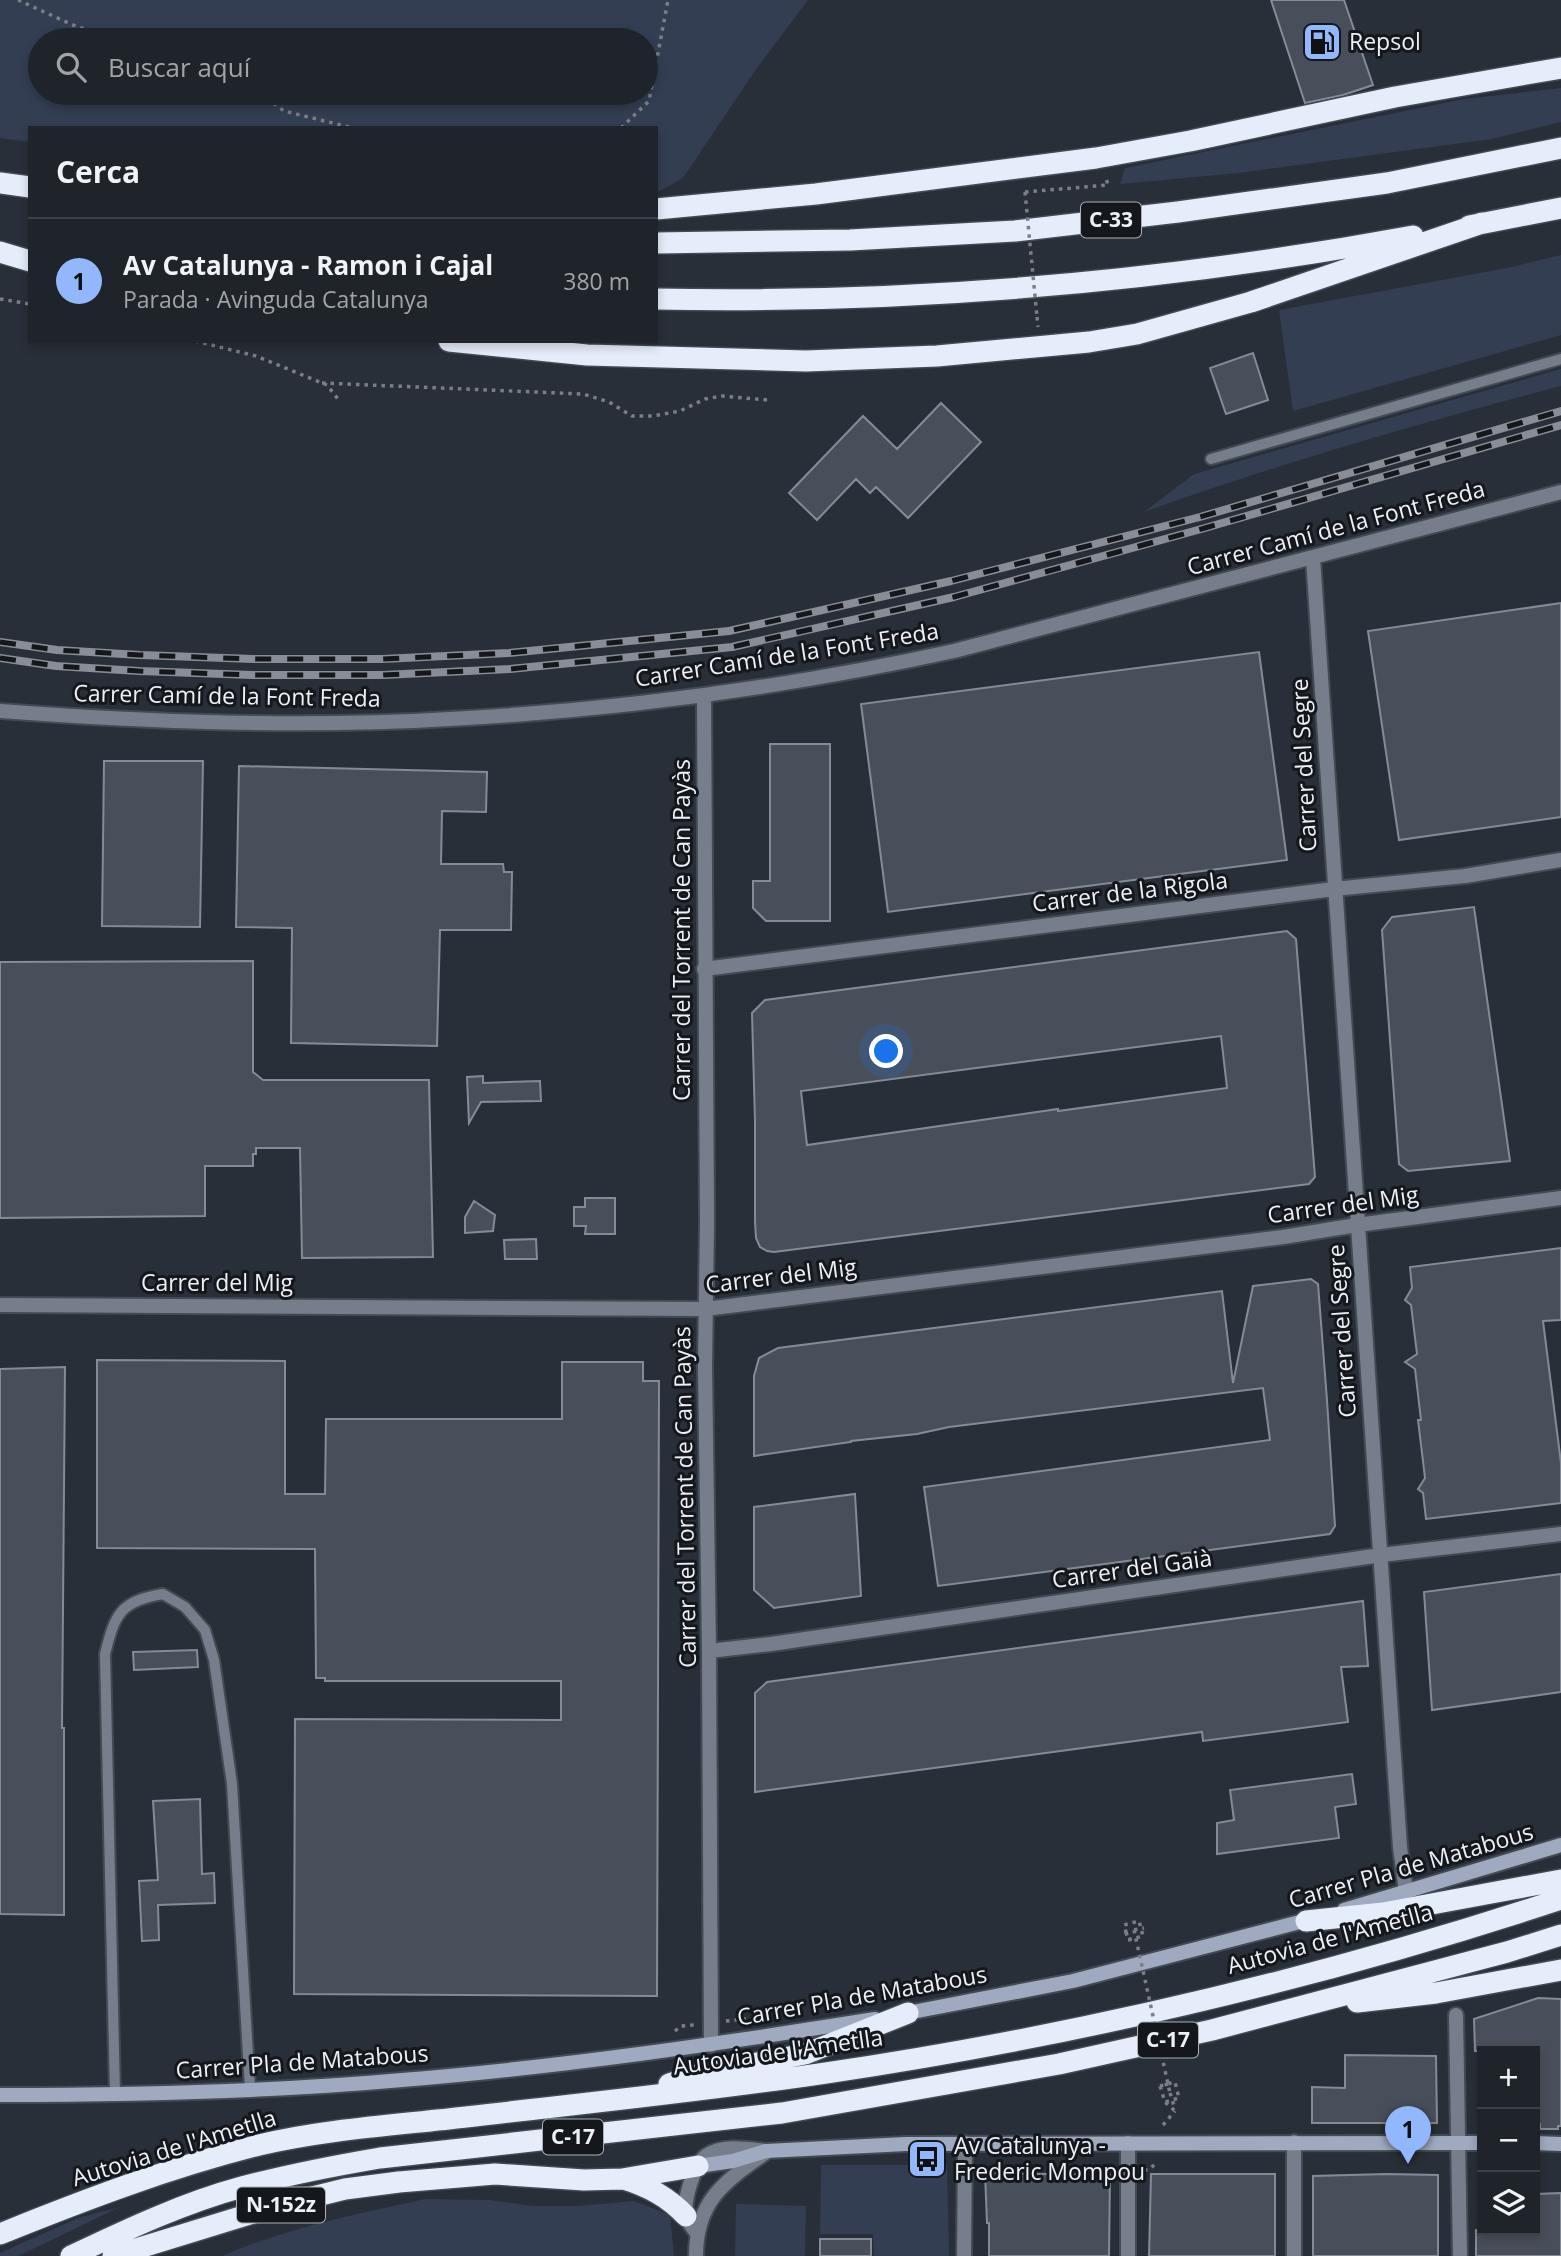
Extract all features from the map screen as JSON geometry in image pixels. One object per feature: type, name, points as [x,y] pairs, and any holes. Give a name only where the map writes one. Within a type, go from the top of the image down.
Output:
[{"type":"highway","points":[[658,209],[816,194],[1096,158],[1190,141],[1395,97],[1561,68]]},
{"type":"highway","name":"C-33","points":[[658,243],[850,240],[1015,231],[1387,183],[1561,148]]},
{"type":"highway","points":[[0,183],[28,187]]},
{"type":"highway","points":[[658,299],[870,296],[1034,287],[1251,263],[1561,208]]},
{"type":"highway","points":[[469,343],[587,355],[806,361],[937,356],[1089,342],[1136,334],[1251,302],[1482,223]]},
{"type":"highway","points":[[0,245],[28,249]]},
{"type":"highway","points":[[0,252],[28,260]]},
{"type":"highway","points":[[1306,1921],[1383,1913],[1561,1880]]},
{"type":"highway","name":"Autovia de l'Ametlla","points":[[0,2234],[160,2174],[258,2146],[323,2133],[616,2101],[825,2073],[978,2048],[1287,1979],[1472,1928],[1561,1899]]},
{"type":"highway","name":"C-17","points":[[71,2256],[141,2223],[239,2188],[317,2169],[380,2158],[782,2113],[1066,2063],[1212,2030],[1507,1952],[1561,1935]]},
{"type":"highway","points":[[1324,2001],[1369,2002],[1436,1993],[1561,1970]]},
{"type":"highway","points":[[616,2101],[700,2074],[805,2054],[908,2013]]},
{"type":"highway","name":"N-152z","points":[[113,2256],[276,2206],[345,2189],[495,2174],[584,2180],[622,2179],[698,2166]]},
{"type":"highway","points":[[622,2179],[645,2185],[673,2202],[691,2224]]},
{"type":"main road","name":"Carrer Pla de Matabous","points":[[0,2095],[154,2095],[400,2081],[505,2071],[711,2045],[908,2013],[1073,1982],[1306,1921],[1561,1845]]},
{"type":"main road","name":"N-152z","points":[[698,2166],[733,2161],[766,2151],[965,2143],[1477,2143]]},
{"type":"main road","points":[[1540,2143],[1561,2144]]},
{"type":"street","name":"Carrer Camí de la Font Freda","points":[[0,711],[165,721],[375,722],[452,719],[704,696],[892,665],[954,651],[1561,492]]},
{"type":"street","name":"Carrer del Segre","points":[[1313,558],[1401,1859],[1406,1892]]},
{"type":"street","name":"Carrer del Torrent de Can Payàs","points":[[704,696],[707,1223],[705,1309],[711,2045]]},
{"type":"street","name":"Carrer de la Rigola","points":[[704,969],[1334,889],[1465,876],[1561,860]]},
{"type":"street","name":"Carrer del Mig","points":[[0,1305],[705,1309],[1283,1237],[1561,1198]]},
{"type":"street","name":"Carrer del Gaià","points":[[709,1651],[1381,1555],[1561,1534]]},
{"type":"street","points":[[1456,2015],[1460,2256]]},
{"type":"street","points":[[1294,2142],[1294,2256]]},
{"type":"street","points":[[964,2256],[965,2143]]},
{"type":"street","points":[[1128,2143],[1128,2256]]},
{"type":"street","points":[[691,2224],[726,2181],[766,2151]]},
{"type":"street","points":[[696,2256],[689,2184],[698,2166]]},
{"type":"lane","points":[[1211,459],[1561,359]]},
{"type":"lane","points":[[116,2095],[105,1654],[111,1629],[121,1611],[139,1598],[163,1594],[186,1607],[205,1630],[214,1660],[232,1784],[250,2089]]},
{"type":"path","points":[[18,0],[81,28]]},
{"type":"path","points":[[658,53],[668,0]]},
{"type":"path","points":[[276,105],[284,111],[346,126]]},
{"type":"path","points":[[623,126],[645,105]]},
{"type":"path","points":[[1025,192],[1037,317]]},
{"type":"path","points":[[0,299],[28,304]]},
{"type":"path","points":[[203,343],[256,356],[327,385],[338,399]]},
{"type":"path","points":[[322,383],[583,394],[608,402],[632,416],[653,416],[680,411],[705,399],[722,396],[768,400]]},
{"type":"path","points":[[1139,1921],[1143,1937],[1135,1938],[1128,1940],[1124,1925],[1139,1921]]},
{"type":"path","points":[[1144,1928],[1134,1930],[1135,1938],[1175,2111],[1165,2102],[1160,2086]]},
{"type":"path","points":[[1160,2086],[1175,2082],[1179,2098],[1165,2102]]},
{"type":"path","points":[[1160,2086],[1168,2084]]},
{"type":"shaded area","points":[[0,0],[808,0],[754,72],[683,178],[658,192],[658,126],[28,126],[28,142],[0,138]]},
{"type":"shaded area","points":[[1561,88],[1561,122],[1492,139],[1239,173],[1120,184],[1125,168],[1464,99]]},
{"type":"shaded area","points":[[1561,255],[1561,335],[1293,411],[1279,310],[1507,268]]},
{"type":"shaded area","points":[[1561,369],[1561,386],[1351,444],[1144,512],[1194,474]]},
{"type":"shaded area","points":[[821,2165],[947,2165],[949,2256],[874,2256],[873,2234],[820,2234]]},
{"type":"shaded area","points":[[425,2199],[489,2200],[533,2206],[577,2206],[634,2201],[670,2215],[674,2256],[222,2256],[296,2230]]},
{"type":"shaded area","points":[[736,2204],[806,2206],[805,2256],[735,2256]]},
{"type":"shaded area","points":[[120,2207],[18,2256],[0,2256],[0,2253],[78,2218]]},
{"type":"building","name":"Repsol","points":[[1271,0],[1344,0],[1373,85],[1305,103]]},
{"type":"building","points":[[1253,353],[1268,400],[1226,414],[1210,368]]},
{"type":"building","points":[[941,403],[981,442],[908,518],[876,487],[870,493],[856,479],[817,520],[789,493],[863,416],[897,449]]},
{"type":"building","points":[[1561,603],[1561,817],[1399,840],[1368,631]]},
{"type":"building","points":[[1259,652],[1287,860],[888,912],[861,704]]},
{"type":"building","points":[[770,744],[830,744],[830,921],[766,921],[753,908],[753,881],[770,881]]},
{"type":"building","points":[[104,761],[203,761],[200,927],[102,926]]},
{"type":"building","points":[[239,766],[487,772],[486,812],[442,811],[441,864],[503,864],[504,872],[512,872],[511,930],[440,930],[437,1046],[291,1043],[292,928],[236,927]]},
{"type":"building","points":[[1474,907],[1510,1161],[1408,1171],[1399,1164],[1382,930],[1392,917]]},
{"type":"building","points":[[1287,931],[1296,939],[1315,1177],[1309,1184],[767,1251],[760,1247],[756,1238],[752,1013],[765,1000]],"holes":[[[1221,1036],[1227,1088],[807,1145],[801,1091]]]},
{"type":"building","points":[[253,961],[253,1072],[263,1080],[429,1080],[433,1257],[302,1258],[300,1148],[256,1148],[253,1166],[205,1166],[205,1216],[0,1218],[0,962]]},
{"type":"building","points":[[483,1076],[483,1083],[540,1081],[541,1101],[481,1102],[469,1123],[467,1077]]},
{"type":"building","points":[[585,1198],[615,1198],[615,1234],[585,1234],[586,1226],[574,1226],[574,1207],[585,1207]]},
{"type":"building","points":[[474,1201],[495,1215],[493,1231],[465,1233],[465,1217]]},
{"type":"building","points":[[536,1239],[537,1259],[505,1259],[504,1240]]},
{"type":"building","points":[[1561,1248],[1561,1320],[1543,1321],[1561,1463],[1561,1503],[1426,1519],[1423,1493],[1418,1489],[1425,1478],[1415,1369],[1405,1362],[1417,1354],[1411,1305],[1405,1300],[1412,1288],[1410,1267]]},
{"type":"building","points":[[1311,1279],[1318,1284],[1327,1400],[1335,1526],[1330,1534],[938,1586],[924,1487],[1270,1440],[1263,1388],[949,1427],[917,1434],[754,1456],[754,1376],[759,1358],[778,1348],[1222,1291],[1233,1383],[1253,1286]]},
{"type":"building","points":[[97,1360],[285,1361],[285,1494],[325,1494],[326,1419],[562,1419],[562,1362],[643,1362],[643,1381],[659,1381],[657,1996],[294,1994],[295,1719],[561,1720],[561,1681],[325,1681],[325,1678],[316,1678],[315,1549],[97,1548]]},
{"type":"building","points":[[65,1367],[62,1728],[64,1915],[0,1914],[0,1369]]},
{"type":"building","points":[[855,1494],[861,1596],[774,1608],[754,1590],[754,1507]]},
{"type":"building","points":[[1561,1574],[1561,1692],[1432,1710],[1424,1592]]},
{"type":"building","points":[[1363,1601],[1368,1666],[1341,1667],[1348,1722],[1203,1741],[1202,1732],[755,1792],[755,1693],[767,1682]]},
{"type":"building","points":[[197,1650],[198,1667],[134,1670],[133,1652]]},
{"type":"building","points":[[1352,1774],[1356,1804],[1335,1807],[1339,1838],[1217,1854],[1217,1823],[1234,1820],[1230,1790]]},
{"type":"building","points":[[200,1799],[202,1874],[214,1873],[215,1903],[158,1905],[159,1940],[142,1941],[139,1881],[158,1880],[153,1801]]},
{"type":"building","points":[[1538,1998],[1561,1999],[1561,2126],[1558,2126],[1558,2129],[1540,2129],[1540,2046],[1477,2046],[1475,2051],[1474,2019]]},
{"type":"building","points":[[1345,2055],[1436,2056],[1437,2123],[1312,2123],[1312,2087],[1345,2088]]},
{"type":"building","points":[[985,2173],[1110,2175],[1109,2256],[989,2256]]},
{"type":"building","points":[[1151,2174],[1275,2174],[1275,2256],[1149,2256]]},
{"type":"building","points":[[1438,2175],[1438,2256],[1313,2256],[1313,2176]]},
{"type":"building","points":[[1561,2193],[1561,2256],[1476,2256],[1476,2230],[1477,2235],[1540,2235],[1540,2194]]},
{"type":"building","points":[[820,2239],[871,2239],[871,2256],[820,2256]]},
{"type":"railway","points":[[0,642],[57,650],[140,655],[253,659],[382,659],[509,653],[729,631],[951,581],[1200,517],[1561,411]]},
{"type":"railway","points":[[0,658],[56,666],[139,671],[252,675],[383,675],[510,669],[732,647],[954,597],[1561,425]]},
{"type":"place","name":"Repsol","points":[[1322,42]]},
{"type":"place","name":"Av Catalunya - Frederic Mompou","points":[[927,2159]]},
{"type":"place","name":"Av Catalunya - Ramon i Cajal","points":[[1408,2164]]}]
